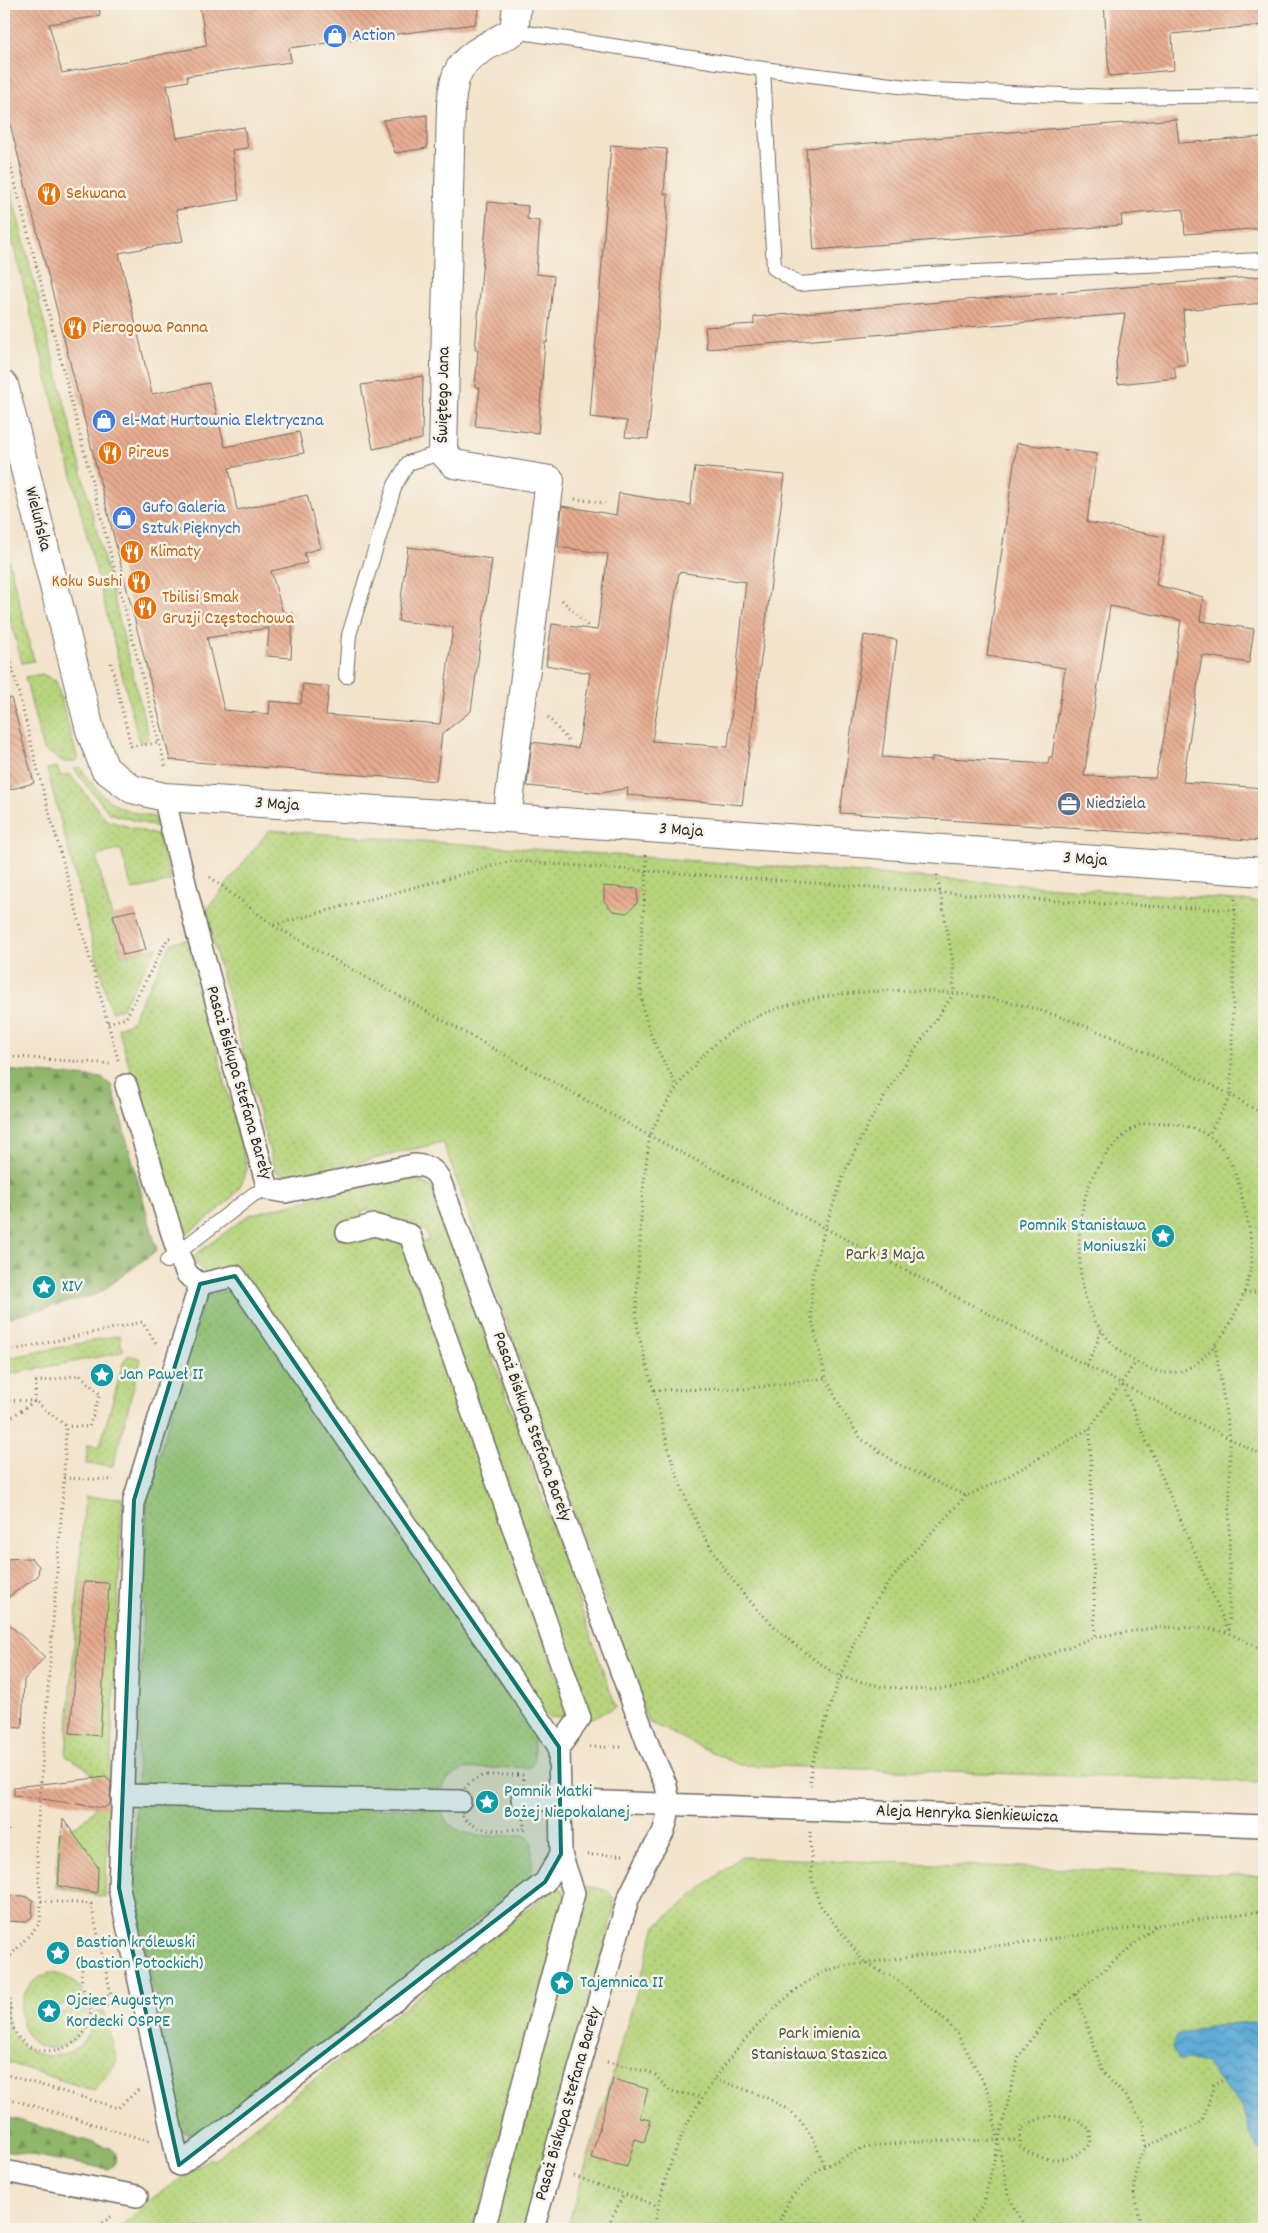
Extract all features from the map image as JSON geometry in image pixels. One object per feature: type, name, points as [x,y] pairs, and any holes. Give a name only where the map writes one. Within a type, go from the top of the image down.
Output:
[{"type":"street","points":[[514,31],[517,4]]},
{"type":"street","name":"Świętego Jana","points":[[507,818],[550,480],[454,464],[442,452],[450,138],[453,90],[457,74],[464,63],[514,31]]},
{"type":"street","name":"Wieluńska","points":[[4,385],[90,730],[105,768]]},
{"type":"street","name":"3 Maja","points":[[105,768],[132,789],[164,797],[507,818],[1264,872]]},
{"type":"street","name":"Pasaż Biskupa Stefana Bareły","points":[[164,797],[197,932],[268,1189],[285,1192],[414,1166],[424,1166],[434,1171],[442,1188],[649,1746],[666,1785],[669,1802],[663,1833],[649,1856],[628,1899],[533,2229]]},
{"type":"street","points":[[124,1078],[172,1257],[187,1274],[200,1284]]},
{"type":"street","points":[[347,1232],[374,1225],[410,1234],[580,1718],[559,1747]]},
{"type":"street","points":[[200,1284],[235,1276],[559,1747],[561,1854],[574,1892],[484,2229]]},
{"type":"street","points":[[200,1284],[134,1500],[119,1888],[179,2165],[402,1995],[545,1882],[561,1854]]},
{"type":"street","points":[[122,1795],[460,1801]]},
{"type":"street","name":"Aleja Henryka Sienkiewicza","points":[[522,1799],[669,1802],[736,1807],[1264,1826]]},
{"type":"street","points":[[4,2171],[137,2196]]},
{"type":"lane","points":[[514,31],[763,69],[931,90],[1114,97],[1264,95]]},
{"type":"lane","points":[[763,69],[774,268],[799,284],[928,274],[1264,260]]},
{"type":"lane","points":[[346,676],[350,636],[395,485],[408,463],[442,452]]},
{"type":"lane","points":[[172,1257],[254,1194],[268,1189]]},
{"type":"path","points":[[4,140],[160,743],[166,770],[164,797]]},
{"type":"path","points":[[535,594],[562,600],[590,628]]},
{"type":"path","points":[[4,634],[41,783],[124,1078]]},
{"type":"path","points":[[110,663],[131,746],[160,743]]},
{"type":"path","points":[[544,710],[570,743]]},
{"type":"path","points":[[646,857],[647,870],[639,983],[644,1013],[653,1042],[677,1086]]},
{"type":"path","points":[[274,926],[512,861],[1086,904],[1235,910]]},
{"type":"path","points":[[937,878],[953,962],[954,993],[897,1076],[870,1121],[845,1171],[825,1228],[812,1277],[811,1316],[826,1378],[842,1410],[861,1438],[898,1464],[966,1496]]},
{"type":"path","points":[[224,888],[274,926],[650,1136],[1122,1384],[1264,1456]]},
{"type":"path","points":[[1208,1136],[1231,1096],[1235,900]]},
{"type":"path","points":[[108,1023],[126,1018],[168,938],[197,932]]},
{"type":"path","points":[[1264,1115],[1188,1073],[1064,1018],[1008,1002],[954,993],[900,990],[858,993],[817,999],[774,1009],[748,1021],[713,1046],[677,1086],[650,1136],[642,1194],[637,1327],[669,1449],[701,1529],[725,1571],[753,1607],[767,1620],[804,1654],[840,1677],[884,1687],[927,1690],[953,1688],[976,1682],[1095,1636],[1140,1629],[1169,1627],[1207,1628],[1229,1633],[1264,1651]]},
{"type":"path","points":[[4,1056],[120,1065]]},
{"type":"path","points":[[1168,1123],[1189,1125],[1208,1136],[1226,1152],[1240,1187],[1252,1239],[1251,1265],[1244,1292],[1232,1320],[1215,1345],[1185,1370],[1175,1373],[1161,1373],[1136,1362],[1122,1352],[1102,1331],[1084,1298],[1078,1246],[1080,1212],[1090,1178],[1103,1158],[1121,1137],[1142,1124],[1168,1123]]},
{"type":"path","points":[[1244,1292],[1264,1291]]},
{"type":"path","points":[[4,1352],[142,1322],[156,1344],[154,1353]]},
{"type":"path","points":[[1087,1365],[1102,1331]]},
{"type":"path","points":[[1215,1345],[1230,1438],[1229,1633]]},
{"type":"path","points":[[811,1766],[840,1677],[870,1609],[889,1581],[913,1552],[966,1496],[1002,1480],[1090,1428],[1136,1362]]},
{"type":"path","points":[[4,1400],[35,1401],[66,1426],[89,1426],[100,1394],[80,1375],[36,1382],[35,1401]]},
{"type":"path","points":[[654,1390],[744,1389],[826,1378]]},
{"type":"path","points":[[1122,1384],[1229,1633]]},
{"type":"path","points":[[4,1422],[35,1401]]},
{"type":"path","points":[[4,1963],[40,1923],[41,1901],[36,1847],[64,1478],[66,1426]]},
{"type":"path","points":[[1090,1428],[1095,1636]]},
{"type":"path","points":[[64,1478],[114,1482],[116,1473]]},
{"type":"path","points":[[588,1747],[608,1747]]},
{"type":"path","points":[[4,1829],[8,1830],[4,1880]]},
{"type":"path","points":[[586,1855],[607,1855]]},
{"type":"path","points":[[811,1859],[812,1880],[820,1905],[865,1963],[896,1979],[937,2013],[957,2033],[989,2092],[1008,2194],[1026,2229]]},
{"type":"path","points":[[4,1992],[10,1996],[10,2016],[13,2028],[20,2038],[32,2048],[43,2050],[62,2049],[81,2038],[90,2022],[93,1999],[111,1994],[91,1904],[41,1901]]},
{"type":"path","points":[[654,2229],[662,2187],[682,2134],[702,2096],[770,2013],[812,1979],[836,1968],[865,1963],[1158,1924],[1264,1912]]},
{"type":"path","points":[[967,2229],[984,2202],[997,2141],[1019,2056],[1048,2017],[1158,1924]]},
{"type":"path","points":[[104,1966],[83,1965],[80,1982],[95,2006],[118,2005],[121,2015]]},
{"type":"path","points":[[1076,1994],[1103,2072],[1131,2103],[1144,2124],[1145,2147],[1138,2162],[1134,2194],[1142,2229]]},
{"type":"path","points":[[616,2063],[653,2073],[670,2090],[702,2096]]},
{"type":"path","points":[[4,2074],[118,2108],[138,2091],[136,2082]]},
{"type":"path","points":[[1145,2147],[1199,2124],[1204,2117],[1214,2084],[1230,2075]]},
{"type":"path","points":[[715,2079],[769,2099],[787,2109],[808,2130],[825,2166]]},
{"type":"path","points":[[4,2097],[149,2141]]},
{"type":"path","points":[[1054,2116],[1065,2116],[1083,2122],[1090,2129],[1092,2136],[1091,2144],[1084,2152],[1072,2157],[1054,2159],[1038,2157],[1027,2152],[1020,2146],[1019,2140],[1021,2130],[1025,2126],[1044,2117],[1054,2116]]},
{"type":"path","points":[[776,2229],[790,2198],[825,2166],[864,2147],[921,2141],[1019,2140]]},
{"type":"path","points":[[583,2178],[658,2206]]},
{"type":"path","points":[[606,2229],[624,2194]]},
{"type":"highlighted area","points":[[235,1276],[559,1747],[561,1854],[545,1882],[179,2165],[119,1888],[134,1500],[200,1284]]},
{"type":"green space","points":[[4,163],[149,738],[144,743],[139,741],[4,208]]},
{"type":"green space","points":[[4,542],[34,661],[22,663],[4,595]]},
{"type":"green space","points":[[42,674],[56,681],[78,760],[66,763],[43,749],[25,677]]},
{"type":"green space","points":[[57,767],[60,776],[70,774],[106,820],[159,836],[171,881],[132,890],[121,849],[96,856],[122,956],[157,947],[122,1008],[111,1012],[47,769]]},
{"type":"green space","points":[[80,767],[95,788],[111,802],[130,811],[154,817],[157,827],[109,813],[74,769]]},
{"type":"green space","name":"Park 3 Maja","points":[[269,830],[1264,902],[1264,1757],[1258,1782],[739,1765],[648,1722],[443,1142],[291,1179],[275,1171],[205,912]]},
{"type":"green space","points":[[188,939],[247,1168],[243,1180],[230,1200],[180,1238],[118,1028],[130,1023],[172,943]]},
{"type":"green space","points":[[4,1070],[102,1078],[112,1086],[157,1250],[98,1294],[4,1319]]},
{"type":"green space","points":[[399,1177],[417,1180],[433,1189],[616,1707],[590,1719],[420,1243],[429,1240],[425,1229],[419,1230],[371,1214],[369,1209],[361,1212],[367,1224],[372,1228],[403,1241],[567,1706],[562,1717],[548,1718],[248,1286],[239,1265],[210,1274],[202,1270],[192,1257],[249,1215]]},
{"type":"green space","points":[[234,1289],[534,1719],[534,1760],[530,1767],[464,1769],[448,1779],[440,1793],[137,1786],[147,1497],[205,1296]]},
{"type":"green space","points":[[120,1335],[121,1345],[124,1350],[119,1353],[10,1374],[8,1392],[4,1392],[4,1359]]},
{"type":"green space","points":[[129,1355],[141,1359],[113,1466],[86,1464],[87,1445],[100,1446],[124,1360]]},
{"type":"green space","points":[[85,1497],[122,1498],[105,1897],[56,1887],[59,1831],[79,1824],[87,1817],[94,1809],[98,1791],[96,1781],[89,1771],[66,1756]]},
{"type":"green space","points":[[136,1805],[440,1809],[446,1820],[454,1828],[464,1832],[487,1836],[524,1835],[532,1841],[532,1876],[207,2137],[181,2131],[135,1893]]},
{"type":"green space","name":"Park imienia Stanisława Staszica","points":[[740,1857],[1264,1876],[1264,2229],[567,2229],[656,1926]]},
{"type":"green space","points":[[555,1887],[562,1889],[567,1898],[474,2229],[118,2229],[151,2199],[210,2158],[213,2160]]},
{"type":"green space","points":[[584,1887],[603,1889],[610,1893],[615,1908],[523,2229],[489,2229]]},
{"type":"green space","points":[[50,1973],[72,1980],[80,1988],[85,1999],[55,2007],[54,2003],[40,2005],[43,2020],[57,2017],[57,2013],[88,2009],[86,2023],[79,2036],[71,2042],[53,2048],[39,2046],[28,2037],[22,2023],[21,2008],[25,1993],[34,1981]]},
{"type":"green space","points":[[4,2004],[7,2004],[10,2026],[19,2041],[32,2051],[48,2056],[63,2054],[78,2046],[89,2032],[94,2012],[105,2012],[117,2062],[94,2091],[4,2061]]},
{"type":"green space","points":[[4,2116],[111,2148],[116,2154],[115,2164],[108,2169],[4,2150]]},
{"type":"water","points":[[1250,2022],[1264,2024],[1264,2154],[1258,2149],[1249,2132],[1242,2106],[1232,2097],[1207,2064],[1188,2059],[1180,2060],[1172,2048],[1176,2036],[1194,2030]]},
{"type":"building","points":[[4,4],[99,4],[100,16],[49,24],[62,73],[207,46],[199,4],[480,4],[475,24],[289,48],[291,62],[187,76],[188,81],[167,85],[177,138],[244,127],[248,148],[232,150],[239,200],[176,210],[183,241],[119,253],[152,394],[209,383],[225,447],[299,432],[304,453],[229,468],[237,510],[307,495],[321,548],[304,553],[307,563],[271,571],[283,613],[293,613],[291,658],[267,656],[269,628],[207,638],[224,710],[269,714],[270,701],[301,704],[303,684],[329,687],[326,715],[440,724],[453,627],[398,621],[408,547],[492,559],[471,711],[442,734],[436,781],[170,760],[4,100]]},
{"type":"building","points":[[1104,4],[1264,4],[1264,25],[1172,34],[1174,70],[1109,76]]},
{"type":"building","points":[[427,115],[427,148],[395,153],[383,120]]},
{"type":"building","points":[[1176,119],[1179,143],[1264,137],[1264,228],[1185,234],[1183,209],[1121,215],[1122,225],[814,250],[806,148]]},
{"type":"building","points":[[611,145],[667,149],[664,194],[668,194],[667,225],[648,439],[625,437],[627,421],[590,417]]},
{"type":"building","points":[[488,202],[528,206],[527,219],[540,221],[536,274],[554,276],[547,343],[545,342],[538,433],[475,426],[480,388],[475,387],[478,350],[475,350]]},
{"type":"building","points":[[1264,276],[1264,303],[1183,310],[1187,364],[1174,366],[1176,378],[1118,384],[1116,362],[1125,314],[707,349],[705,327],[754,324],[754,317]]},
{"type":"building","points":[[423,376],[422,439],[373,449],[361,385]]},
{"type":"building","points":[[1017,443],[1097,454],[1087,522],[1164,537],[1156,585],[1203,597],[1200,621],[1254,629],[1249,663],[1202,655],[1183,782],[1264,788],[1264,841],[840,813],[864,635],[897,640],[882,757],[932,761],[932,757],[1048,764],[1049,757],[1052,757],[1065,668],[987,656]],"holes":[[[1110,606],[1181,620],[1164,737],[1155,778],[1084,776]]]},
{"type":"building","points":[[695,467],[785,475],[742,805],[627,795],[628,788],[601,793],[527,786],[532,742],[578,748],[590,673],[546,665],[552,624],[597,630],[608,554],[558,547],[562,506],[616,515],[619,493],[690,505]],"holes":[[[679,572],[746,582],[728,747],[652,741]]]},
{"type":"building","points":[[11,698],[34,783],[4,791],[4,699]]},
{"type":"building","points":[[604,886],[638,889],[637,903],[627,913],[613,911],[604,901]]},
{"type":"building","points":[[135,910],[146,950],[123,955],[113,915]]},
{"type":"building","points":[[31,1558],[39,1566],[38,1576],[4,1600],[4,1559]]},
{"type":"building","points":[[84,1582],[109,1583],[100,1736],[70,1733]]},
{"type":"building","points":[[4,1620],[45,1657],[24,1680],[22,1728],[4,1727]]},
{"type":"building","points":[[106,1777],[111,1782],[110,1804],[104,1808],[14,1795],[14,1787]]},
{"type":"building","points":[[63,1819],[98,1867],[97,1893],[58,1886]]},
{"type":"building","points":[[4,1895],[24,1896],[33,1900],[32,1917],[25,1922],[4,1921]]},
{"type":"building","points":[[613,2079],[648,2089],[640,2118],[651,2120],[644,2142],[635,2139],[627,2167],[591,2158]]},
{"type":"place","name":"Action","points":[[335,36]]},
{"type":"place","name":"Sekwana","points":[[49,194]]},
{"type":"place","name":"Pierogowa Panna","points":[[75,328]]},
{"type":"place","name":"el-Mat Hurtownia Elektryczna","points":[[104,421]]},
{"type":"place","name":"Pireus","points":[[110,453]]},
{"type":"place","name":"Gufo Galeria Sztuk Pięknych","points":[[124,518]]},
{"type":"place","name":"Klimaty","points":[[132,552]]},
{"type":"place","name":"Koku Sushi","points":[[139,582]]},
{"type":"place","name":"Tbilisi Smak Gruzji Częstochowa","points":[[145,608]]},
{"type":"place","name":"Niedziela","points":[[1069,804]]},
{"type":"place","name":"Pomnik Stanisława Moniuszki","points":[[1163,1236]]},
{"type":"place","name":"XIV","points":[[44,1287]]},
{"type":"place","name":"Jan Paweł II","points":[[102,1375]]},
{"type":"place","name":"Pomnik Matki Bożej Niepokalanej","points":[[487,1802]]},
{"type":"place","name":"Bastion królewski (bastion Potockich)","points":[[58,1953]]},
{"type":"place","name":"Tajemnica II","points":[[562,1983]]},
{"type":"place","name":"Ojciec Augustyn Kordecki OSPPE","points":[[49,2011]]}]
